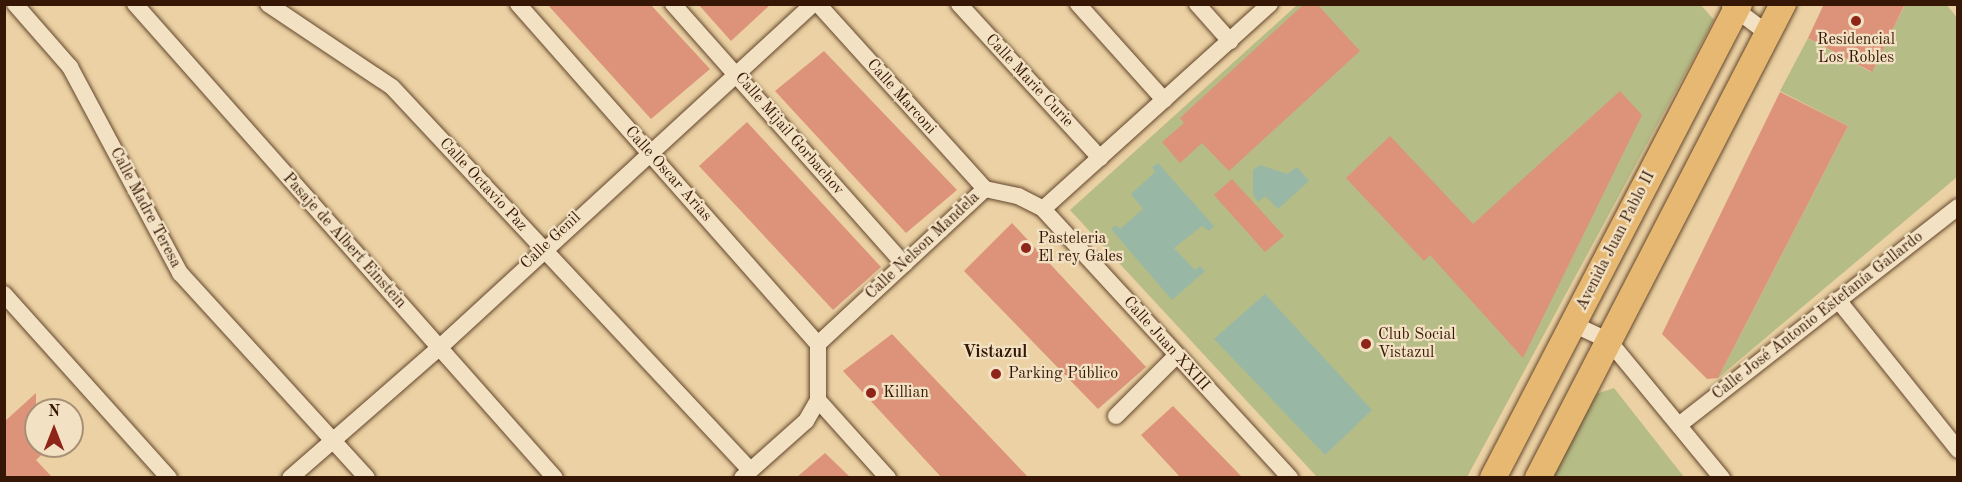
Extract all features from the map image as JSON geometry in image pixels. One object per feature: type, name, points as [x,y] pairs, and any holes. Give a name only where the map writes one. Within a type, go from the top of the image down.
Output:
[{"type":"main road","points":[[1538,477],[1783,4]]},
{"type":"main road","name":"Avenida Juan Pablo II","points":[[1493,477],[1735,7]]},
{"type":"street","name":"Calle Madre Teresa","points":[[15,4],[70,66],[180,273],[367,477]]},
{"type":"street","name":"Pasaje de Albert Einstein","points":[[135,4],[555,477]]},
{"type":"street","name":"Calle Octavio Paz","points":[[268,4],[392,87],[746,474]]},
{"type":"street","name":"Calle Oscar Arias","points":[[518,4],[818,344]]},
{"type":"street","name":"Calle Mijail Gorbachov","points":[[673,4],[904,264]]},
{"type":"street","name":"Calle Genil","points":[[290,477],[439,348],[542,249],[813,4]]},
{"type":"street","name":"Calle Marconi","points":[[818,4],[984,189]]},
{"type":"street","name":"Calle Marie Curie","points":[[959,4],[1100,158]]},
{"type":"street","points":[[1078,4],[1164,100]]},
{"type":"street","points":[[1197,4],[1230,41]]},
{"type":"street","points":[[1043,209],[1270,4]]},
{"type":"street","points":[[1735,7],[1768,34]]},
{"type":"street","name":"Calle Nelson Mandela","points":[[818,344],[984,189],[1018,196],[1043,209]]},
{"type":"street","name":"Calle José Antonio Estefanía Gallardo","points":[[1679,425],[1958,207]]},
{"type":"street","name":"Calle Juan XXIII","points":[[1043,209],[1176,356],[1290,477]]},
{"type":"street","points":[[4,294],[169,477]]},
{"type":"street","points":[[1838,300],[1958,450]]},
{"type":"street","points":[[1573,324],[1609,341],[1722,477]]},
{"type":"street","points":[[746,474],[806,421],[818,400],[818,344]]},
{"type":"street","points":[[1116,416],[1176,356]]},
{"type":"street","points":[[818,400],[888,477]]},
{"type":"green space","name":"Club Social Vistazul","points":[[1700,4],[1714,20],[1467,477],[1317,477],[1070,210],[1297,5]]},
{"type":"green space","points":[[1905,5],[1947,5],[1957,18],[1957,177],[1718,378],[1848,126],[1780,91],[1808,38],[1871,72]]},
{"type":"green space","points":[[1614,388],[1684,477],[1553,477],[1596,394]]},
{"type":"shaded area","points":[[1158,163],[1214,226],[1209,231],[1202,226],[1174,248],[1195,270],[1200,266],[1205,271],[1172,300],[1111,229],[1115,225],[1120,229],[1143,209],[1131,194],[1155,172],[1152,167]]},
{"type":"shaded area","points":[[1260,165],[1287,174],[1297,167],[1309,181],[1278,209],[1265,196],[1258,202],[1253,194],[1253,170]]},
{"type":"shaded area","points":[[1265,294],[1372,410],[1325,455],[1214,339]]},
{"type":"building","points":[[547,4],[650,4],[710,69],[651,119]]},
{"type":"building","points":[[698,4],[771,4],[731,41]]},
{"type":"building","points":[[1304,4],[1317,4],[1360,51],[1229,171],[1202,143],[1180,163],[1162,142],[1184,123],[1180,118]]},
{"type":"building","name":"Residencial Los Robles","points":[[1824,4],[1905,4],[1872,72],[1808,38]]},
{"type":"building","points":[[824,51],[957,190],[906,233],[775,91]]},
{"type":"building","points":[[1620,91],[1642,115],[1523,358],[1430,255],[1424,261],[1346,178],[1390,136],[1473,224]]},
{"type":"building","points":[[1780,92],[1848,126],[1718,378],[1707,379],[1662,334]]},
{"type":"building","points":[[747,122],[881,267],[833,310],[699,166]]},
{"type":"building","points":[[1232,179],[1284,236],[1265,252],[1214,195]]},
{"type":"building","points":[[1012,223],[1146,367],[1098,409],[964,271]]},
{"type":"building","points":[[892,334],[1028,477],[941,477],[843,371]]},
{"type":"building","points":[[24,404],[24,458],[38,458],[36,460],[52,477],[4,477],[4,422]]},
{"type":"building","points":[[1173,406],[1242,477],[1180,477],[1141,435]]},
{"type":"building","points":[[825,453],[850,477],[797,477]]},
{"type":"place","name":"Residencial Los Robles","points":[[1856,21]]},
{"type":"place","name":"Pasteleria El rey Gales","points":[[1026,248]]},
{"type":"place","name":"Club Social Vistazul","points":[[1366,344]]},
{"type":"place","name":"Parking Público","points":[[996,374]]},
{"type":"place","name":"Killian","points":[[871,393]]},
{"type":"district","name":"Vistazul","points":[[995,352]]}]
